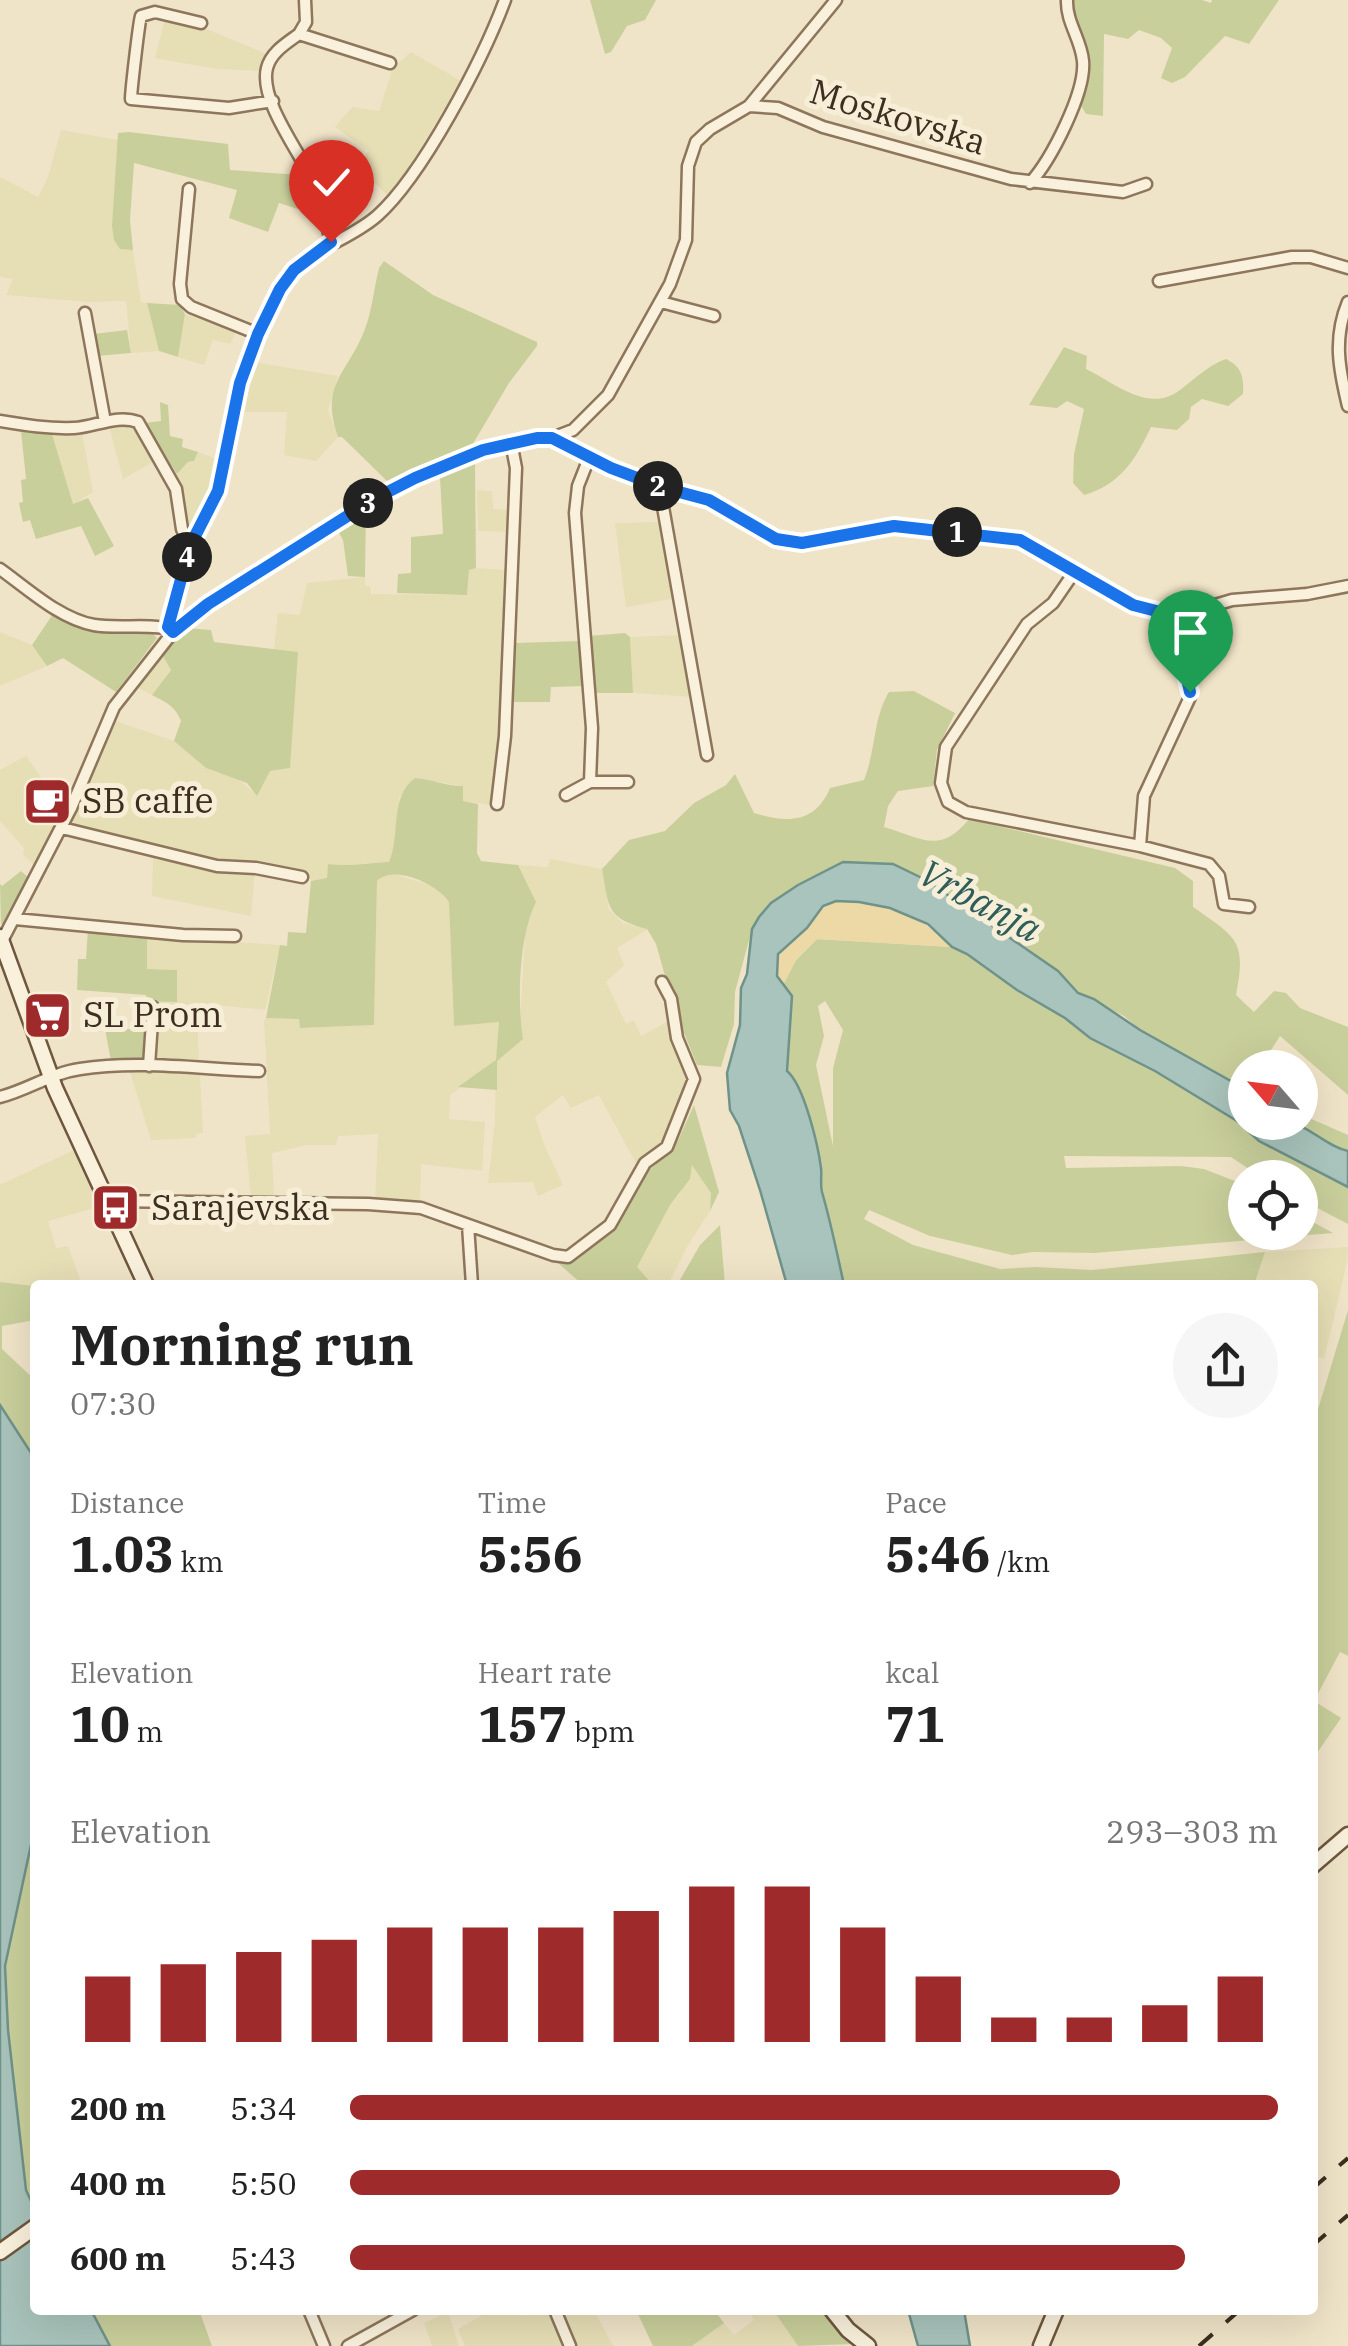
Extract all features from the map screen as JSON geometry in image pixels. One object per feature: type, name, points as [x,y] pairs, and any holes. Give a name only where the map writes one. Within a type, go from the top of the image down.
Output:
[{"type":"street","points":[[304,0],[306,22],[299,34],[278,50],[266,78],[288,137],[320,197],[331,242]]},
{"type":"street","points":[[171,629],[190,546],[214,504],[240,383],[280,289],[294,270],[331,242],[366,225],[391,202],[476,64],[504,0]]},
{"type":"street","name":"Moskovska","points":[[552,438],[572,430],[608,395],[661,302],[686,240],[692,148],[710,129],[750,106],[836,0]]},
{"type":"street","points":[[1030,183],[1045,166],[1078,90],[1084,62],[1066,14],[1067,0]]},
{"type":"street","points":[[201,23],[156,12],[141,16],[131,98],[229,108],[272,101]]},
{"type":"street","points":[[299,34],[390,63]]},
{"type":"street","name":"Moskovska","points":[[750,106],[778,108],[873,142],[1030,183],[1124,192],[1146,184]]},
{"type":"street","points":[[189,188],[182,298],[190,307],[258,334]]},
{"type":"street","points":[[1159,281],[1292,257],[1311,256],[1348,268]]},
{"type":"street","points":[[661,302],[714,316]]},
{"type":"street","points":[[1348,302],[1340,322],[1337,360],[1348,406]]},
{"type":"street","points":[[86,313],[105,422]]},
{"type":"street","points":[[0,421],[78,428],[132,419],[146,431],[176,489],[182,529],[190,546]]},
{"type":"street","points":[[572,430],[575,449]]},
{"type":"street","points":[[144,1280],[50,1076],[1,939],[62,828],[118,700],[171,629],[376,498],[455,461],[510,442],[552,438],[589,458],[664,488],[709,500],[776,539],[802,543],[894,526],[1020,540],[1133,605],[1172,615],[1232,600],[1307,594],[1348,586]]},
{"type":"street","points":[[497,804],[505,736],[516,468],[510,442]]},
{"type":"street","points":[[589,458],[578,486],[575,513],[592,728],[590,782]]},
{"type":"street","points":[[664,488],[664,507],[707,755]]},
{"type":"street","points":[[0,569],[58,610],[90,624],[171,629]]},
{"type":"street","points":[[1074,571],[1054,603],[1026,624],[946,747],[940,783],[948,802],[966,812],[1140,846],[1214,866],[1224,904],[1249,906]]},
{"type":"street","points":[[1140,846],[1144,796],[1190,697],[1172,615]]},
{"type":"street","points":[[566,794],[590,782],[628,782]]},
{"type":"street","points":[[62,828],[218,866],[302,877]]},
{"type":"street","points":[[15,919],[184,936],[234,936]]},
{"type":"street","points":[[107,1201],[421,1208],[560,1257],[577,1253],[610,1225],[644,1163],[667,1148],[694,1079],[677,1038],[671,999],[662,982]]},
{"type":"street","points":[[149,1066],[152,1007]]},
{"type":"street","points":[[0,1097],[81,1068],[149,1066],[258,1071]]},
{"type":"street","points":[[468,1225],[472,1280]]},
{"type":"street","points":[[1318,1861],[1348,1835]]},
{"type":"street","points":[[0,2252],[30,2231]]},
{"type":"street","points":[[311,2315],[324,2346]]},
{"type":"street","points":[[348,2346],[404,2315]]},
{"type":"street","points":[[556,2315],[570,2346]]},
{"type":"street","points":[[836,2315],[868,2346]]},
{"type":"street","points":[[1042,2346],[1054,2315]]},
{"type":"shaded area","points":[[165,19],[204,28],[269,55],[261,71],[217,69],[155,58]]},
{"type":"shaded area","points":[[411,52],[461,81],[390,198],[358,167],[368,151],[335,127],[352,107],[379,111],[393,68]]},
{"type":"shaded area","points":[[61,130],[118,140],[114,239],[120,249],[133,250],[141,302],[147,303],[159,351],[131,353],[126,301],[6,295],[13,279],[0,277],[0,177],[38,197]]},
{"type":"shaded area","points":[[185,314],[236,332],[230,344],[213,340],[204,365],[178,357]]},
{"type":"shaded area","points":[[252,362],[338,376],[328,410],[338,437],[316,461],[284,455],[287,412],[240,412]]},
{"type":"shaded area","points":[[121,425],[137,431],[156,460],[123,479],[109,426]]},
{"type":"shaded area","points":[[52,434],[82,434],[93,492],[73,505]]},
{"type":"shaded area","points":[[198,452],[219,460],[207,506],[197,527],[189,530],[177,474],[194,461]]},
{"type":"shaded area","points":[[477,490],[492,491],[493,509],[511,510],[509,532],[478,531]]},
{"type":"shaded area","points":[[661,522],[676,598],[626,607],[615,523]]},
{"type":"shaded area","points":[[469,570],[507,570],[501,735],[493,805],[462,801],[462,786],[415,778],[399,798],[398,836],[389,862],[352,867],[329,864],[327,879],[311,881],[308,873],[247,860],[227,863],[71,824],[113,720],[174,741],[206,768],[237,778],[257,795],[270,771],[290,768],[297,652],[274,649],[278,613],[300,615],[307,583],[365,577],[371,594],[467,595]]},
{"type":"shaded area","points":[[0,632],[32,645],[47,666],[0,686]]},
{"type":"shaded area","points":[[684,635],[693,697],[633,693],[630,637]]},
{"type":"shaded area","points":[[163,656],[171,669],[152,695],[134,686]]},
{"type":"shaded area","points":[[26,756],[64,810],[35,866],[0,821],[0,770]]},
{"type":"shaded area","points":[[153,854],[227,872],[255,870],[251,916],[152,896]]},
{"type":"shaded area","points":[[550,859],[602,869],[609,910],[623,923],[648,929],[617,948],[624,965],[606,982],[626,1024],[634,1020],[641,1036],[672,1019],[689,1083],[663,1144],[647,1154],[638,1167],[599,1095],[571,1108],[563,1095],[535,1117],[563,1185],[538,1196],[533,1182],[488,1183],[496,1061],[450,1095],[449,1119],[485,1122],[482,1171],[421,1164],[420,1205],[375,1201],[378,1134],[338,1136],[336,1145],[306,1145],[272,1153],[274,1198],[251,1198],[245,1136],[270,1134],[264,1021],[300,1019],[301,1028],[374,1025],[380,876],[390,873],[434,886],[449,902],[454,1025],[499,1022],[497,1059],[523,1039],[520,1021],[526,919],[535,902],[518,865],[548,867]]},
{"type":"shaded area","points":[[147,936],[280,945],[265,1010],[197,1003],[199,1063],[157,1061],[153,1058],[156,1001],[176,1001],[176,970],[147,969]]},
{"type":"shaded area","points":[[130,1072],[200,1074],[203,1133],[196,1134],[196,1138],[151,1140]]},
{"type":"shaded area","points":[[76,1149],[102,1206],[48,1221],[56,1248],[68,1246],[80,1280],[30,1280],[30,1285],[0,1282],[0,1185]]},
{"type":"shaded area","points":[[692,1164],[711,1193],[710,1211],[670,1280],[648,1280],[636,1267],[680,1194]]},
{"type":"shaded area","points":[[1348,1247],[1324,1359],[1318,1357],[1318,1280],[1256,1280],[1265,1252]]},
{"type":"shaded area","points":[[449,2315],[459,2346],[432,2346],[424,2323]]},
{"type":"shaded area","points":[[550,2315],[563,2346],[465,2346],[458,2329],[481,2316]]},
{"type":"shaded area","points":[[563,2315],[597,2315],[613,2346],[575,2346]]},
{"type":"shaded area","points":[[751,2315],[776,2315],[798,2346],[692,2346],[724,2323],[734,2335],[754,2320]]},
{"type":"green space","points":[[590,0],[656,0],[645,20],[627,26],[611,52],[605,54]]},
{"type":"green space","points":[[1074,0],[1279,0],[1249,44],[1225,36],[1185,77],[1172,83],[1161,78],[1172,48],[1161,38],[1139,30],[1128,39],[1104,34],[1103,116],[1086,114],[1080,104],[1091,64],[1073,13]]},
{"type":"green space","points":[[118,133],[228,144],[230,170],[301,175],[320,216],[279,203],[268,232],[229,218],[237,190],[134,163],[130,220],[133,250],[120,249],[112,226]]},
{"type":"green space","points":[[384,261],[433,295],[537,342],[471,447],[388,482],[338,437],[332,404],[338,380],[365,329]]},
{"type":"green space","points":[[147,303],[180,305],[185,314],[178,357],[159,351]]},
{"type":"green space","points":[[127,330],[131,353],[97,356],[94,334]]},
{"type":"green space","points":[[1064,347],[1087,356],[1086,369],[1132,394],[1156,399],[1168,397],[1226,359],[1241,373],[1243,394],[1228,406],[1202,399],[1191,407],[1189,419],[1177,430],[1151,427],[1117,478],[1084,495],[1073,483],[1074,454],[1084,409],[1067,401],[1057,408],[1029,405]]},
{"type":"green space","points":[[160,402],[168,405],[170,436],[183,439],[182,447],[198,452],[194,461],[177,474],[144,423],[161,421]]},
{"type":"green space","points":[[21,431],[52,434],[73,504],[88,498],[114,546],[95,556],[81,526],[36,539],[30,520],[23,522],[19,503],[23,502],[21,480],[26,479]]},
{"type":"green space","points":[[475,460],[476,568],[469,570],[467,595],[397,593],[398,574],[411,573],[411,537],[443,534],[440,477]]},
{"type":"green space","points":[[366,510],[365,577],[348,576],[338,531]]},
{"type":"green space","points":[[53,614],[89,627],[152,633],[157,638],[116,692],[63,658],[47,666],[32,645]]},
{"type":"green space","points":[[186,628],[211,630],[214,642],[298,652],[290,768],[270,771],[257,796],[247,783],[206,768],[174,741],[179,716],[170,705],[152,695],[171,670],[163,656]]},
{"type":"green space","points":[[625,633],[630,637],[633,693],[592,693],[588,636]]},
{"type":"green space","points":[[581,641],[584,686],[551,687],[550,702],[510,702],[514,643]]},
{"type":"green space","points":[[914,691],[955,713],[937,750],[933,786],[898,791],[888,806],[884,827],[930,841],[949,837],[969,819],[1175,868],[1193,881],[1193,907],[1235,942],[1240,962],[1236,995],[1254,1012],[1274,991],[1286,993],[1300,1008],[1348,1027],[1348,1095],[1318,1069],[1318,1050],[1296,1050],[1280,1036],[1271,1050],[1228,1050],[1228,1080],[1140,1030],[1124,1016],[1078,993],[1058,971],[926,880],[893,864],[842,862],[771,903],[752,929],[735,992],[734,1024],[721,1067],[697,1065],[656,944],[647,929],[624,920],[612,909],[602,869],[629,840],[665,831],[694,803],[726,785],[735,774],[754,813],[789,819],[816,808],[830,788],[864,780],[880,712],[889,692]]},
{"type":"green space","points":[[415,778],[463,786],[463,801],[478,804],[477,853],[481,861],[518,865],[536,902],[526,932],[521,969],[523,1039],[497,1061],[497,1090],[458,1087],[496,1060],[499,1022],[454,1026],[449,902],[415,878],[394,875],[377,881],[374,1025],[300,1028],[299,1019],[266,1018],[280,945],[287,946],[288,932],[306,933],[311,881],[327,878],[328,864],[389,862],[402,795]]},
{"type":"green space","points":[[21,871],[29,878],[7,924],[1,924],[0,884]]},
{"type":"green space","points":[[88,928],[147,936],[147,969],[177,970],[177,1002],[147,1001],[146,995],[77,990],[78,959],[86,959]]},
{"type":"green space","points":[[817,939],[952,947],[1065,1018],[1090,1039],[1155,1071],[1228,1116],[1228,1140],[1258,1140],[1296,1160],[1064,1156],[1066,1168],[1181,1166],[1228,1178],[1228,1242],[1095,1253],[1012,1255],[930,1236],[869,1210],[864,1219],[913,1245],[1000,1269],[1092,1270],[1265,1252],[1256,1280],[843,1280],[822,1192],[814,1131],[805,1102],[787,1071],[792,996],[783,985],[796,960]],"holes":[[[825,1001],[843,1030],[833,1068],[833,1146],[816,1065],[824,1036],[818,1006]]]},
{"type":"green space","points":[[105,1029],[147,1029],[142,1060],[111,1061]]},
{"type":"green space","points":[[694,1105],[719,1192],[710,1211],[711,1193],[692,1165],[690,1179],[670,1205],[637,1267],[649,1280],[577,1280],[558,1263],[573,1260],[625,1213],[645,1174],[675,1147]]},
{"type":"green space","points":[[1318,1122],[1348,1135],[1348,1151],[1318,1138]]},
{"type":"green space","points":[[1318,1171],[1348,1187],[1348,1224],[1318,1208]]},
{"type":"green space","points":[[720,1225],[725,1280],[680,1280],[700,1245]]},
{"type":"green space","points":[[1318,1225],[1333,1233],[1318,1234]]},
{"type":"green space","points":[[0,1282],[30,1285],[30,1321],[2,1326],[2,1349],[30,1375],[30,1451],[0,1405]]},
{"type":"green space","points":[[1348,1310],[1348,1656],[1340,1652],[1318,1693],[1318,1409]]},
{"type":"green space","points":[[1318,1704],[1341,1718],[1318,1752]]},
{"type":"green space","points":[[30,1849],[30,2199],[8,2030],[5,1966]]},
{"type":"green space","points":[[94,2315],[201,2315],[212,2346],[110,2346]]},
{"type":"green space","points":[[638,2315],[718,2315],[724,2323],[692,2346],[653,2346]]},
{"type":"green space","points":[[776,2315],[825,2315],[852,2344],[798,2346]]},
{"type":"sand","points":[[836,901],[870,905],[912,917],[952,947],[817,939],[796,959],[783,985],[775,965],[777,958],[819,911]]},
{"type":"water","points":[[843,862],[893,864],[926,880],[1058,971],[1078,993],[1228,1079],[1228,1116],[1155,1071],[1090,1038],[952,947],[928,924],[890,908],[836,901],[823,906],[807,928],[778,954],[777,976],[792,996],[787,1071],[799,1089],[813,1131],[822,1192],[843,1280],[786,1280],[760,1190],[730,1110],[727,1073],[740,1025],[741,988],[747,974],[752,929],[771,903]]},
{"type":"water","points":[[1318,1136],[1348,1151],[1348,1187],[1318,1171],[1318,1160],[1296,1160],[1259,1141],[1318,1140]]},
{"type":"water","points":[[0,1405],[30,1451],[30,1849],[5,1966],[8,2030],[30,2199],[30,2315],[94,2315],[110,2346],[0,2346]]},
{"type":"water","points":[[909,2315],[965,2315],[970,2346],[918,2346]]},
{"type":"railway","points":[[1318,2184],[1348,2158]]},
{"type":"railway","points":[[1318,2241],[1348,2215]]},
{"type":"railway","points":[[1199,2346],[1234,2315]]},
{"type":"place","name":"SB caffe","points":[[47,801]]},
{"type":"place","name":"SL Prom","points":[[48,1015]]},
{"type":"place","name":"Sarajevska","points":[[116,1208]]},
{"type":"route","points":[[331,242],[294,270],[258,334],[240,383],[214,504],[190,546],[168,627],[173,632],[208,604],[396,487],[483,450],[524,439],[552,438],[611,468],[709,500],[776,539],[802,543],[894,526],[1020,540],[1133,605],[1148,612],[1172,615],[1190,692]]},
{"type":"water label","name":"Vrbanja","points":[[980,901]]}]
